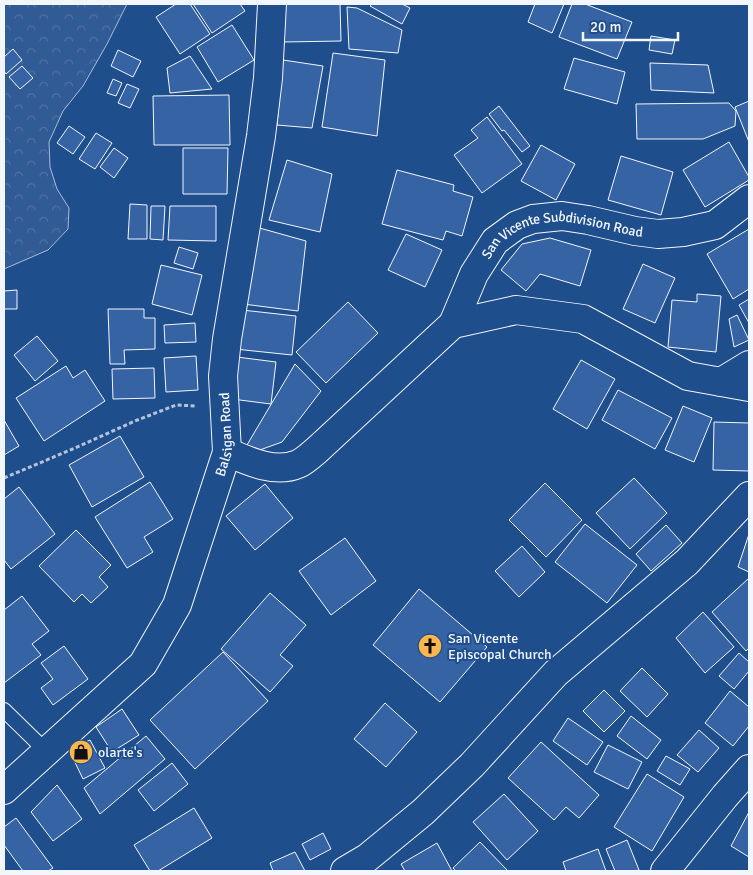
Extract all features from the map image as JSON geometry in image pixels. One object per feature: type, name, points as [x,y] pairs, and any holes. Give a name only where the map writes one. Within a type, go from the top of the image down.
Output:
[{"type":"street","name":"Balsigan Road","points":[[4,790],[143,664],[177,605],[226,452],[223,376],[227,338],[261,136],[268,78],[272,4]]},
{"type":"street","name":"San Vicente Subdivision Road","points":[[226,452],[259,465],[281,466],[298,464],[318,450],[453,324],[474,274],[495,241],[517,225],[533,219],[562,216],[635,231],[658,234],[683,232],[715,225],[749,199]]},
{"type":"street","points":[[453,324],[516,310],[583,318],[688,376],[749,387]]},
{"type":"street","points":[[721,382],[749,365]]},
{"type":"street","points":[[345,871],[367,858],[424,812],[472,765],[556,672],[687,562],[749,496]]},
{"type":"street","points":[[665,871],[749,769]]},
{"type":"lane","points":[[4,710],[46,751]]},
{"type":"path","points":[[4,478],[176,405],[224,406]]},
{"type":"green space","points":[[4,4],[127,4],[83,86],[63,111],[49,142],[50,167],[57,189],[69,208],[68,229],[48,250],[4,269]]},
{"type":"building","points":[[176,4],[190,4],[210,34],[180,54],[156,17]]},
{"type":"building","points":[[193,4],[240,4],[245,11],[212,33]]},
{"type":"building","points":[[282,4],[340,4],[341,41],[283,42]]},
{"type":"building","points":[[372,4],[402,4],[410,8],[402,24],[370,6]]},
{"type":"building","points":[[535,4],[564,4],[552,33],[528,22]]},
{"type":"building","points":[[572,4],[585,4],[632,22],[617,59],[559,37]]},
{"type":"building","points":[[347,7],[357,8],[402,30],[398,53],[349,49]]},
{"type":"building","points":[[232,25],[254,60],[218,82],[197,47]]},
{"type":"building","points":[[651,36],[675,40],[672,54],[649,50]]},
{"type":"building","points":[[13,49],[22,60],[6,74],[4,71],[4,57]]},
{"type":"building","points":[[118,50],[141,61],[133,77],[111,66]]},
{"type":"building","points":[[333,53],[385,60],[377,136],[322,127]]},
{"type":"building","points":[[190,56],[212,89],[170,93],[167,68]]},
{"type":"building","points":[[574,58],[625,72],[617,104],[564,89]]},
{"type":"building","points":[[283,60],[323,66],[312,128],[277,125]]},
{"type":"building","points":[[650,63],[708,65],[714,93],[651,90]]},
{"type":"building","points":[[22,66],[33,78],[20,89],[9,77]]},
{"type":"building","points":[[113,79],[122,83],[116,96],[107,93]]},
{"type":"building","points":[[127,84],[139,89],[130,108],[118,103]]},
{"type":"building","points":[[229,95],[230,145],[154,145],[153,96]]},
{"type":"building","points":[[749,101],[749,142],[735,107]]},
{"type":"building","points":[[729,103],[736,111],[735,126],[703,139],[637,139],[636,104]]},
{"type":"building","points":[[499,106],[530,146],[522,152],[489,114]]},
{"type":"building","points":[[487,117],[522,164],[482,193],[454,155],[478,138],[471,130]]},
{"type":"building","points":[[69,126],[85,137],[73,154],[57,143]]},
{"type":"building","points":[[96,133],[112,143],[95,169],[79,159]]},
{"type":"building","points":[[729,142],[749,180],[705,207],[683,170]]},
{"type":"building","points":[[541,145],[575,164],[556,200],[521,181]]},
{"type":"building","points":[[114,148],[128,158],[114,178],[100,167]]},
{"type":"building","points":[[183,148],[228,148],[227,194],[183,194]]},
{"type":"building","points":[[621,156],[673,172],[661,215],[608,200]]},
{"type":"building","points":[[287,160],[332,174],[320,232],[269,220]]},
{"type":"building","points":[[397,170],[454,185],[453,191],[473,197],[462,236],[446,231],[443,240],[382,224]]},
{"type":"building","points":[[130,204],[147,205],[147,239],[128,239]]},
{"type":"building","points":[[151,206],[165,206],[163,240],[150,239]]},
{"type":"building","points":[[170,206],[216,206],[216,241],[168,240]]},
{"type":"building","points":[[256,227],[306,241],[298,311],[243,304]]},
{"type":"building","points":[[749,229],[749,289],[733,299],[707,254]]},
{"type":"building","points":[[406,234],[442,250],[425,287],[388,270]]},
{"type":"building","points":[[550,238],[591,250],[580,286],[540,274],[526,291],[501,270],[522,244]]},
{"type":"building","points":[[179,247],[198,253],[193,269],[174,263]]},
{"type":"building","points":[[643,264],[675,278],[655,323],[623,309]]},
{"type":"building","points":[[161,265],[202,275],[192,315],[152,304]]},
{"type":"building","points":[[17,290],[17,309],[4,309],[4,291]]},
{"type":"building","points":[[697,294],[721,296],[716,352],[668,347],[672,300],[697,302]]},
{"type":"building","points":[[749,299],[749,323],[739,305]]},
{"type":"building","points":[[348,302],[378,333],[326,383],[296,352]]},
{"type":"building","points":[[108,309],[144,309],[144,318],[155,318],[155,349],[124,350],[125,364],[110,364]]},
{"type":"building","points":[[242,310],[296,316],[292,355],[235,349]]},
{"type":"building","points":[[737,315],[749,340],[734,347],[729,319]]},
{"type":"building","points":[[195,323],[196,342],[165,343],[164,325]]},
{"type":"building","points":[[37,336],[58,361],[35,381],[14,355]]},
{"type":"building","points":[[196,356],[198,390],[166,392],[164,358]]},
{"type":"building","points":[[229,356],[276,362],[271,404],[224,398]]},
{"type":"building","points":[[581,360],[615,379],[587,429],[553,409]]},
{"type":"building","points":[[295,364],[321,391],[282,442],[257,451],[244,450]]},
{"type":"building","points":[[66,366],[73,378],[85,370],[105,401],[44,441],[16,398]]},
{"type":"building","points":[[154,368],[155,398],[113,399],[112,369]]},
{"type":"building","points":[[618,390],[672,418],[655,449],[602,420]]},
{"type":"building","points":[[683,406],[712,418],[694,462],[665,450]]},
{"type":"building","points":[[4,420],[19,446],[4,455]]},
{"type":"building","points":[[714,422],[749,423],[749,471],[713,470]]},
{"type":"building","points":[[120,436],[144,477],[92,507],[69,465]]},
{"type":"building","points":[[634,478],[667,513],[630,549],[596,513]]},
{"type":"building","points":[[150,482],[173,519],[144,537],[153,552],[127,568],[95,517]]},
{"type":"building","points":[[545,483],[582,520],[546,557],[509,520]]},
{"type":"building","points":[[265,484],[293,518],[255,550],[226,516]]},
{"type":"building","points":[[19,487],[55,534],[11,569],[4,560],[4,499]]},
{"type":"building","points":[[585,524],[637,565],[607,603],[555,562]]},
{"type":"building","points":[[666,525],[682,543],[651,571],[636,554]]},
{"type":"building","points":[[76,530],[111,565],[99,577],[108,587],[91,603],[82,594],[74,602],[39,566]]},
{"type":"building","points":[[749,534],[749,572],[738,567]]},
{"type":"building","points":[[345,538],[376,581],[331,615],[299,571]]},
{"type":"building","points":[[522,546],[545,572],[519,597],[495,571]]},
{"type":"building","points":[[749,578],[749,648],[746,651],[712,612]]},
{"type":"building","name":"San Vicente Episcopal Church","points":[[419,589],[487,647],[440,702],[373,645]]},
{"type":"building","points":[[270,593],[306,625],[280,655],[293,666],[270,692],[221,649]]},
{"type":"building","points":[[22,596],[49,631],[32,644],[41,655],[4,683],[4,610]]},
{"type":"building","points":[[703,612],[734,647],[705,673],[676,638]]},
{"type":"building","points":[[64,646],[88,679],[53,705],[41,688],[53,679],[41,663]]},
{"type":"building","points":[[223,652],[268,701],[195,769],[150,720]]},
{"type":"building","points":[[739,653],[749,662],[749,671],[734,689],[719,676]]},
{"type":"building","points":[[642,668],[668,694],[647,717],[620,691]]},
{"type":"building","points":[[604,690],[625,711],[604,732],[583,711]]},
{"type":"building","points":[[730,691],[749,707],[749,726],[733,746],[705,723]]},
{"type":"building","points":[[385,703],[417,732],[386,767],[354,739]]},
{"type":"building","points":[[122,709],[139,735],[112,752],[96,727]]},
{"type":"building","points":[[631,716],[661,740],[647,759],[617,736]]},
{"type":"building","points":[[568,718],[603,742],[587,765],[553,741]]},
{"type":"building","points":[[699,730],[719,748],[698,772],[677,755]]},
{"type":"building","points":[[146,736],[165,759],[100,814],[84,788]]},
{"type":"building","points":[[90,740],[105,768],[83,779],[69,750]]},
{"type":"building","points":[[541,742],[599,795],[579,818],[566,807],[554,820],[508,778]]},
{"type":"building","points":[[608,745],[642,762],[628,789],[594,772]]},
{"type":"building","points":[[666,756],[690,769],[680,785],[657,771]]},
{"type":"building","points":[[172,763],[188,784],[154,811],[138,790]]},
{"type":"building","points":[[647,774],[684,797],[652,851],[614,827]]},
{"type":"building","points":[[57,785],[82,819],[53,841],[31,812]]},
{"type":"building","points":[[504,794],[538,831],[507,860],[473,822]]},
{"type":"building","points":[[194,808],[212,838],[158,871],[150,871],[134,845]]},
{"type":"building","points":[[749,812],[749,857],[731,846]]},
{"type":"building","points":[[16,818],[53,868],[48,871],[23,871],[4,845],[4,827]]},
{"type":"building","points":[[323,833],[331,849],[310,860],[302,844]]},
{"type":"building","points":[[627,840],[639,870],[615,871],[606,849]]},
{"type":"building","points":[[480,842],[508,871],[456,871],[453,868]]},
{"type":"building","points":[[437,843],[452,871],[405,871],[401,864]]},
{"type":"building","points":[[598,849],[606,871],[566,871],[563,862]]},
{"type":"building","points":[[295,852],[305,871],[273,871],[270,863]]},
{"type":"place","name":"San Vicente Episcopal Church","points":[[430,646]]},
{"type":"place","name":"olarte's","points":[[81,752]]}]
